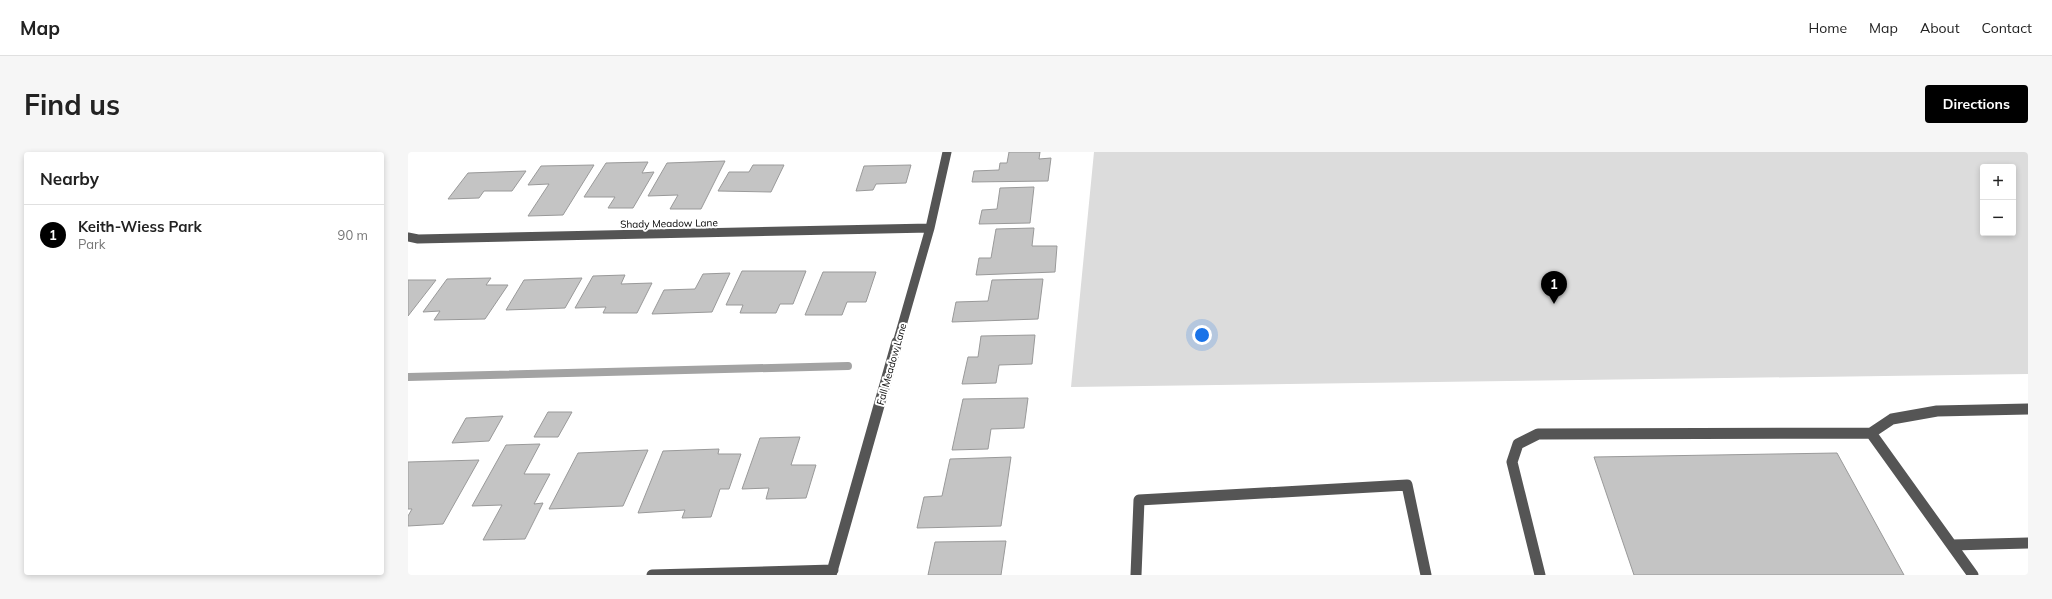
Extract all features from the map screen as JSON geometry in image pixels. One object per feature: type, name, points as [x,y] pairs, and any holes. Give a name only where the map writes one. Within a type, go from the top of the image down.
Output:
[{"type":"street","name":"Fall Meadow Lane","points":[[832,573],[930,228],[947,152]]},
{"type":"street","name":"Shady Meadow Lane","points":[[408,237],[418,239],[930,228]]},
{"type":"street","points":[[1540,575],[1512,462],[1518,444],[1538,434],[1871,433],[1892,419],[1937,411],[2028,409]]},
{"type":"street","points":[[1871,433],[1973,575]]},
{"type":"street","points":[[1136,575],[1139,500],[1407,485],[1426,575]]},
{"type":"street","points":[[1952,545],[2028,543]]},
{"type":"street","points":[[652,575],[832,573]]},
{"type":"shaded area","points":[[1094,152],[2028,152],[2028,374],[1071,387]]},
{"type":"building","points":[[1009,152],[1040,152],[1039,159],[1051,158],[1048,181],[972,182],[974,171],[999,170],[1000,163],[1007,163]]},
{"type":"building","points":[[725,161],[701,209],[670,209],[678,195],[648,196],[667,163]]},
{"type":"building","points":[[648,162],[642,173],[654,172],[633,208],[608,208],[615,197],[584,197],[606,163]]},
{"type":"building","points":[[594,165],[563,215],[528,216],[549,184],[528,185],[541,166]]},
{"type":"building","points":[[753,165],[784,165],[771,192],[718,191],[729,172],[749,172]]},
{"type":"building","points":[[911,165],[906,183],[876,184],[873,190],[856,191],[864,166]]},
{"type":"building","points":[[526,171],[512,191],[484,191],[479,198],[448,199],[468,173]]},
{"type":"building","points":[[1034,187],[1030,223],[979,224],[982,210],[997,209],[1000,188]]},
{"type":"building","points":[[1034,228],[1032,246],[1057,246],[1055,272],[976,275],[979,258],[991,258],[996,229]]},
{"type":"building","points":[[742,271],[806,271],[793,304],[780,304],[776,313],[740,313],[743,305],[726,305]]},
{"type":"building","points":[[823,272],[876,272],[866,302],[847,302],[842,315],[805,315]]},
{"type":"building","points":[[730,273],[712,312],[652,314],[664,290],[695,289],[703,274]]},
{"type":"building","points":[[625,275],[621,284],[652,283],[637,313],[603,313],[606,307],[575,308],[593,276]]},
{"type":"building","points":[[491,278],[486,285],[508,285],[485,319],[434,320],[440,311],[423,312],[447,279]]},
{"type":"building","points":[[582,278],[565,308],[506,310],[524,280]]},
{"type":"building","points":[[1043,279],[1038,319],[952,322],[956,302],[988,301],[992,280]]},
{"type":"building","points":[[408,280],[436,280],[408,316]]},
{"type":"building","points":[[1035,335],[1032,364],[999,365],[996,383],[962,384],[968,357],[978,357],[981,336]]},
{"type":"building","points":[[1028,398],[1024,428],[991,429],[988,449],[952,450],[963,399]]},
{"type":"building","points":[[548,412],[572,412],[558,437],[534,437]]},
{"type":"building","points":[[503,416],[489,441],[452,443],[466,418]]},
{"type":"building","points":[[800,437],[791,465],[816,465],[806,498],[766,499],[769,488],[742,489],[760,438]]},
{"type":"building","points":[[540,444],[524,474],[550,474],[534,504],[543,503],[525,539],[483,540],[502,505],[472,506],[506,445]]},
{"type":"building","points":[[719,449],[718,454],[741,454],[729,489],[720,489],[711,517],[682,518],[685,510],[638,513],[663,451]]},
{"type":"building","points":[[648,450],[623,506],[549,509],[578,453]]},
{"type":"building","points":[[1837,453],[1904,575],[1634,575],[1594,457]]},
{"type":"building","points":[[1011,457],[1001,526],[917,528],[924,497],[942,496],[950,459]]},
{"type":"building","points":[[479,460],[443,524],[408,526],[408,516],[412,509],[408,509],[408,462]]},
{"type":"building","points":[[1006,541],[1001,575],[928,575],[935,542]]},
{"type":"waterway","points":[[408,377],[848,366]]},
{"type":"place","name":"Keith-Wiess Park","points":[[1554,304]]}]
